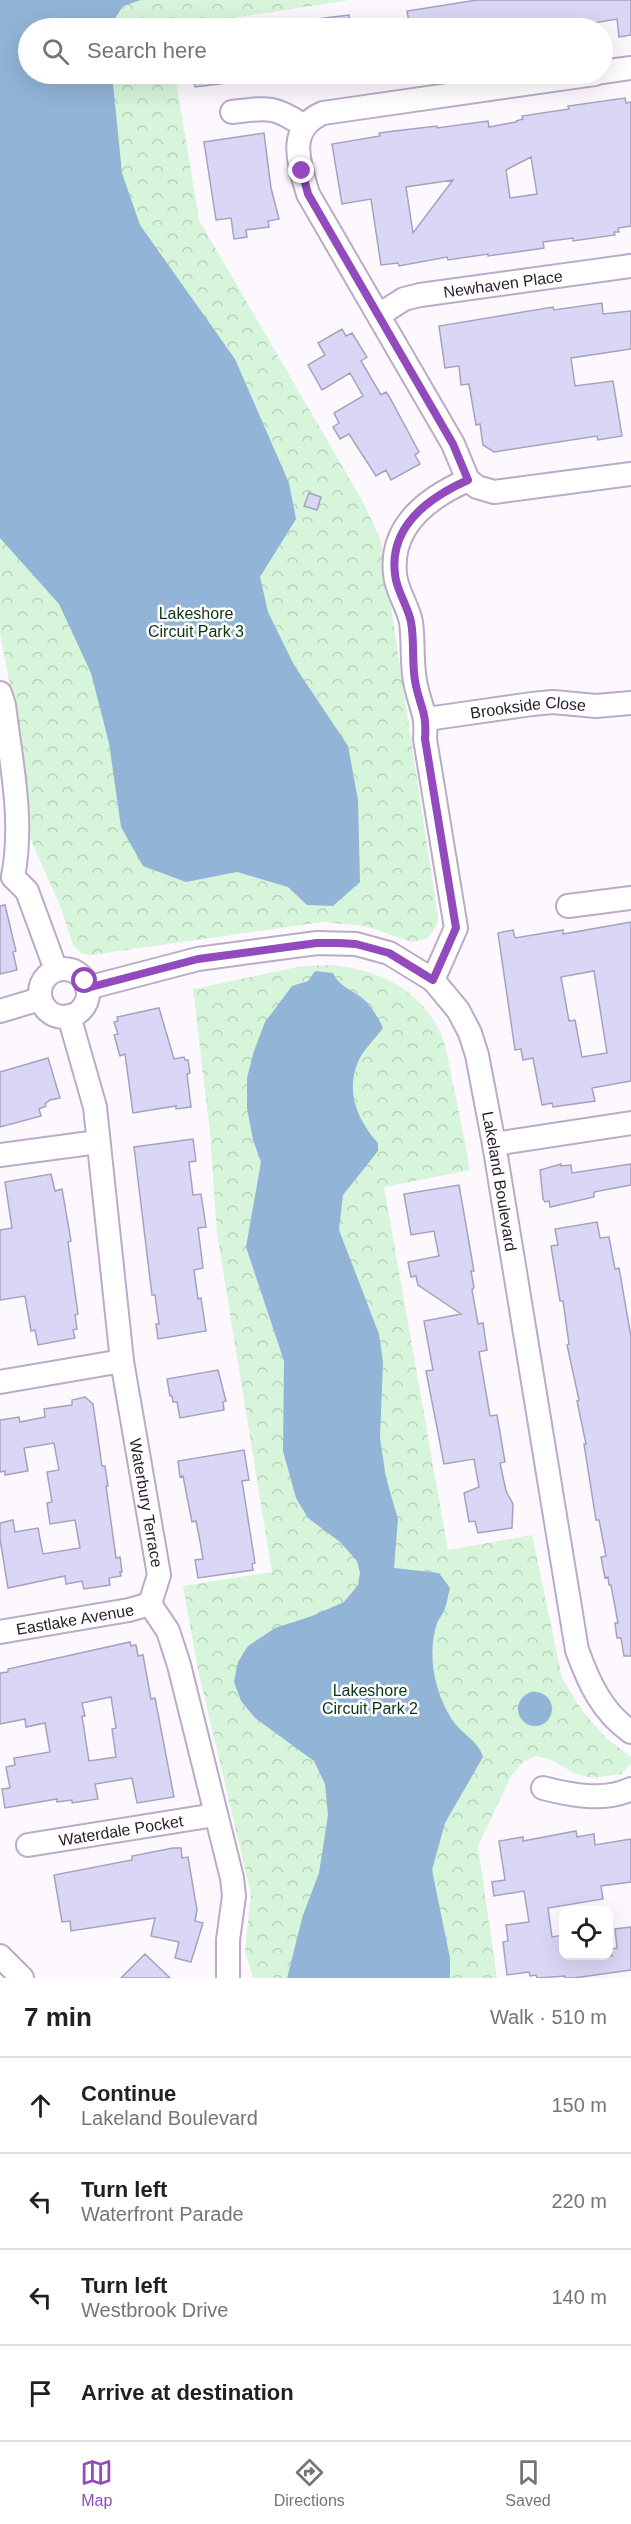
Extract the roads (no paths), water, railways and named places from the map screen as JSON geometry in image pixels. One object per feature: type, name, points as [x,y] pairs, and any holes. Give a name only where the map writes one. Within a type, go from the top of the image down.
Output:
[{"type":"street","points":[[613,71],[631,68]]},
{"type":"street","points":[[524,84],[333,111],[313,117],[304,126],[299,138],[298,154],[308,194],[453,444],[468,480],[477,487],[494,492],[631,474]]},
{"type":"street","points":[[232,112],[277,109],[304,126]]},
{"type":"street","name":"Newhaven Place","points":[[379,315],[404,299],[420,295],[631,266]]},
{"type":"street","points":[[433,980],[456,928],[425,739],[427,719],[415,685],[414,639],[409,614],[394,575],[396,555],[403,530],[411,517],[453,487],[468,480]]},
{"type":"street","points":[[0,693],[4,705],[19,819],[19,842],[6,877],[27,891],[56,970]]},
{"type":"street","name":"Brookside Close","points":[[427,719],[553,702],[596,706],[631,703]]},
{"type":"street","points":[[568,906],[631,898]]},
{"type":"street","name":"Lakeland Boulevard","points":[[87,988],[198,959],[317,943],[356,944],[389,953],[433,980],[458,1010],[470,1033],[477,1055],[494,1144],[577,1650],[591,1686],[609,1713],[631,1732]]},
{"type":"street","points":[[56,970],[72,970],[85,981],[87,988],[86,1003],[82,1009],[69,1016],[54,1015],[43,1006],[40,999],[41,985],[50,973],[56,970]]},
{"type":"street","points":[[0,1011],[40,999]]},
{"type":"street","name":"Waterbury Terrace","points":[[69,1016],[95,1107],[122,1361],[159,1575],[150,1604]]},
{"type":"street","points":[[494,1144],[631,1123]]},
{"type":"street","points":[[0,1155],[98,1142]]},
{"type":"street","points":[[0,1382],[122,1361]]},
{"type":"street","points":[[150,1604],[168,1631],[179,1665],[234,1896],[228,1940],[228,1978]]},
{"type":"street","name":"Eastlake Avenue","points":[[0,1632],[129,1610],[150,1604]]},
{"type":"street","points":[[543,1788],[574,1796],[606,1795],[631,1789]]},
{"type":"street","name":"Waterdale Pocket","points":[[28,1845],[215,1815]]},
{"type":"street","points":[[0,1956],[22,1978]]},
{"type":"water","name":"Lakeshore Circuit Park 3","points":[[0,0],[141,0],[123,6],[115,18],[18,18],[18,84],[113,84],[122,173],[140,225],[235,359],[289,483],[296,519],[260,577],[268,612],[294,665],[348,746],[358,800],[360,882],[333,906],[307,905],[288,887],[237,872],[186,882],[143,866],[121,827],[109,743],[91,673],[59,604],[0,538]]},
{"type":"water","points":[[315,971],[333,973],[341,984],[368,1004],[383,1028],[360,1058],[354,1073],[353,1084],[353,1095],[359,1116],[378,1143],[378,1151],[343,1195],[339,1230],[379,1334],[383,1362],[380,1438],[386,1478],[398,1519],[394,1568],[439,1573],[450,1588],[434,1635],[433,1660],[436,1684],[451,1718],[478,1746],[483,1757],[445,1823],[432,1870],[450,1958],[450,1978],[287,1978],[303,1915],[319,1873],[328,1815],[325,1784],[314,1761],[255,1718],[241,1701],[234,1682],[238,1662],[248,1646],[275,1628],[312,1616],[344,1602],[358,1585],[360,1573],[357,1561],[340,1542],[308,1518],[296,1498],[283,1451],[284,1361],[246,1247],[261,1162],[253,1140],[247,1108],[247,1078],[265,1022],[292,986],[308,981]]},
{"type":"water","points":[[535,1692],[547,1697],[552,1709],[547,1721],[535,1726],[523,1721],[518,1709],[523,1697]]},
{"type":"park label","name":"Lakeshore Circuit Park 2","points":[[370,1699]]}]
